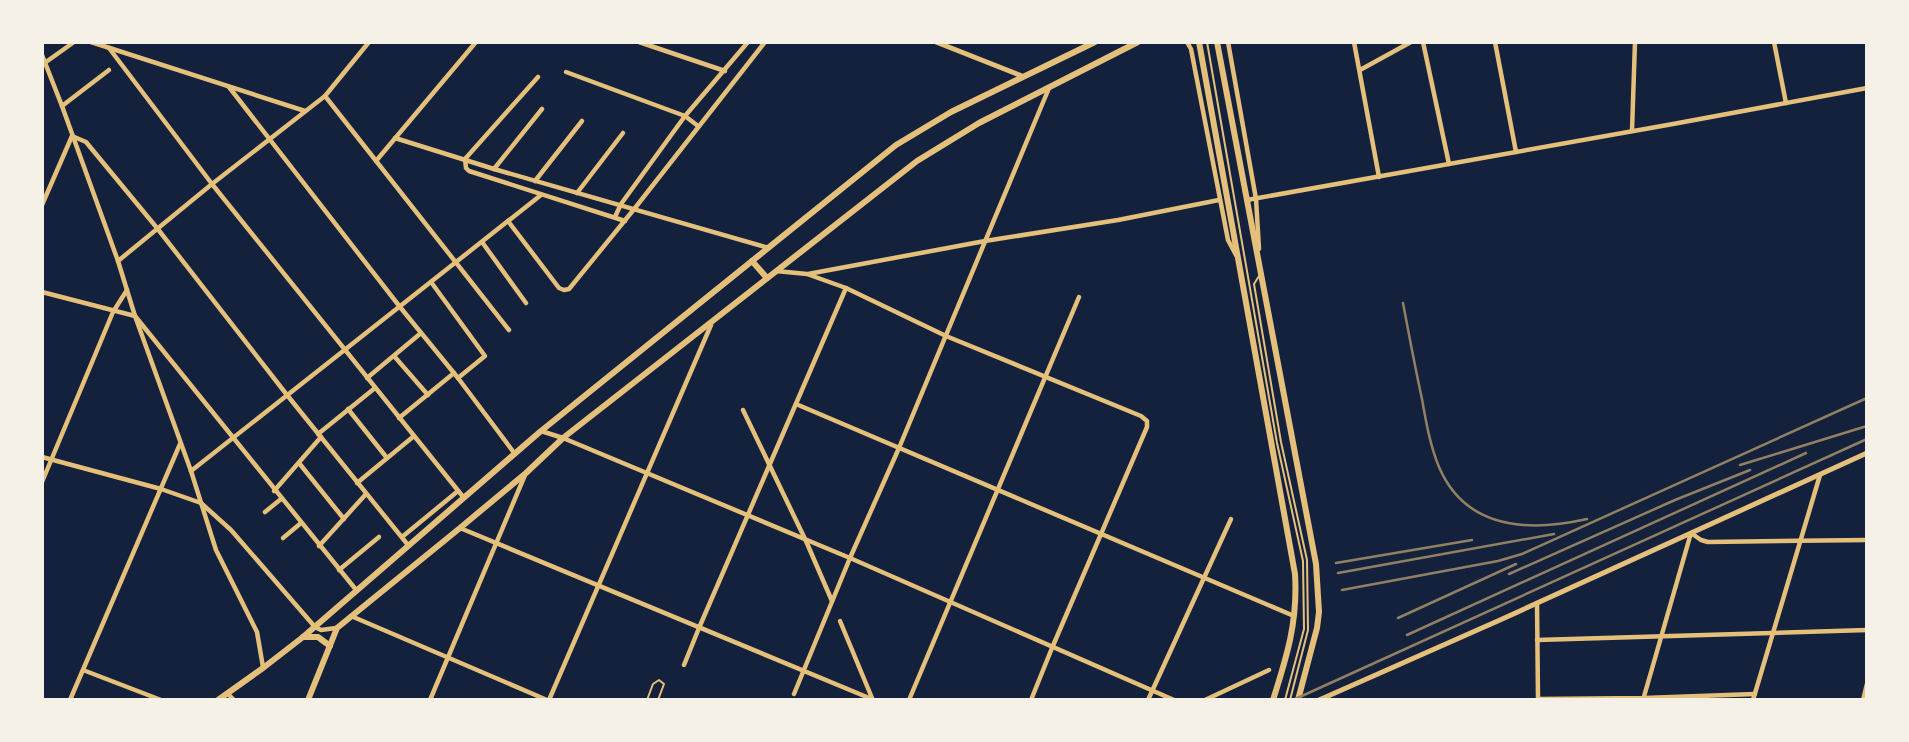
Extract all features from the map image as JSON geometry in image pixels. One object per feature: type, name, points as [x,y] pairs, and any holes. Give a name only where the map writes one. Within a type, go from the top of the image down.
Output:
[{"type":"main road","points":[[218,700],[303,637],[541,431],[896,145],[951,112],[1095,42]]},
{"type":"main road","points":[[308,700],[337,628],[526,473],[563,438],[713,319],[916,161],[979,124],[1138,42]]},
{"type":"main road","points":[[1199,42],[1291,544],[1296,594],[1294,616],[1291,640],[1273,700]]},
{"type":"main road","points":[[1217,42],[1316,564],[1319,612],[1317,628],[1298,700]]},
{"type":"main road","points":[[752,261],[767,278]]},
{"type":"main road","points":[[303,637],[318,637],[330,646]]},
{"type":"street","points":[[46,62],[74,42]]},
{"type":"street","points":[[92,42],[306,111]]},
{"type":"street","points":[[109,48],[112,42]]},
{"type":"street","points":[[118,261],[325,96],[369,42]]},
{"type":"street","points":[[376,161],[476,42]]},
{"type":"street","points":[[639,42],[725,71]]},
{"type":"street","points":[[615,216],[685,116],[748,42]]},
{"type":"street","points":[[508,221],[559,288],[569,289],[765,42]]},
{"type":"street","points":[[936,42],[1022,76]]},
{"type":"street","points":[[1187,42],[1191,50],[1228,240],[1238,259]]},
{"type":"street","points":[[1228,42],[1256,199],[1260,274]]},
{"type":"street","points":[[1354,42],[1379,177]]},
{"type":"street","points":[[1360,70],[1411,42]]},
{"type":"street","points":[[1423,42],[1449,165]]},
{"type":"street","points":[[1495,42],[1516,152]]},
{"type":"street","points":[[1632,131],[1635,42]]},
{"type":"street","points":[[1774,42],[1786,103]]},
{"type":"street","points":[[109,48],[212,184],[464,499]]},
{"type":"street","points":[[42,55],[118,261],[216,550],[257,632],[263,668]]},
{"type":"street","points":[[62,106],[109,70]]},
{"type":"street","points":[[566,72],[685,116],[698,126]]},
{"type":"street","points":[[538,77],[465,159],[466,168],[469,172],[625,221]]},
{"type":"street","points":[[229,87],[515,454]]},
{"type":"street","points":[[794,694],[1049,87]]},
{"type":"street","points":[[1247,200],[1867,88]]},
{"type":"street","points":[[325,96],[509,330]]},
{"type":"street","points":[[494,169],[542,109]]},
{"type":"street","points":[[535,181],[582,121]]},
{"type":"street","points":[[577,192],[623,133]]},
{"type":"street","points":[[42,205],[72,136]]},
{"type":"street","points":[[72,136],[86,142],[96,152],[287,396],[409,546]]},
{"type":"street","points":[[395,138],[769,248]]},
{"type":"street","points":[[191,471],[541,195]]},
{"type":"street","points":[[807,274],[1219,200]]},
{"type":"street","points":[[482,242],[526,303]]},
{"type":"street","points":[[775,271],[807,274],[846,288],[946,336],[1141,416],[1147,421],[1147,427],[1031,700]]},
{"type":"street","points":[[399,418],[485,356],[430,282]]},
{"type":"street","points":[[684,665],[846,288]]},
{"type":"street","points":[[42,482],[113,312],[127,289]]},
{"type":"street","points":[[42,292],[135,316],[357,591]]},
{"type":"street","points":[[909,700],[1079,298]]},
{"type":"street","points":[[351,616],[548,700],[713,319]]},
{"type":"street","points":[[367,378],[421,333]]},
{"type":"street","points":[[394,356],[428,395]]},
{"type":"street","points":[[274,491],[319,436],[375,388]]},
{"type":"street","points":[[796,404],[1294,616]]},
{"type":"street","points":[[348,409],[387,458]]},
{"type":"street","points":[[743,410],[832,601]]},
{"type":"street","points":[[541,431],[850,558],[1174,700]]},
{"type":"street","points":[[357,483],[414,436]]},
{"type":"street","points":[[70,700],[181,443]]},
{"type":"street","points":[[1319,700],[1867,453]]},
{"type":"street","points":[[42,457],[161,489],[201,503],[231,530],[315,627],[337,628]]},
{"type":"street","points":[[299,463],[344,519]]},
{"type":"street","points":[[430,700],[526,473]]},
{"type":"street","points":[[1537,602],[1538,699],[1754,697],[1820,475]]},
{"type":"street","points":[[401,537],[458,491]]},
{"type":"street","points":[[319,546],[366,494]]},
{"type":"street","points":[[265,512],[281,499]]},
{"type":"street","points":[[1148,700],[1231,519]]},
{"type":"street","points":[[283,538],[301,523]]},
{"type":"street","points":[[460,528],[873,699]]},
{"type":"street","points":[[1690,533],[1709,542],[1867,540]]},
{"type":"street","points":[[1643,699],[1690,533]]},
{"type":"street","points":[[339,570],[379,537]]},
{"type":"street","points":[[840,621],[873,699]]},
{"type":"street","points":[[1537,640],[1867,630]]},
{"type":"street","points":[[83,670],[161,700]]},
{"type":"street","points":[[1205,700],[1269,670]]},
{"type":"street","points":[[1863,700],[1867,684]]},
{"type":"street","points":[[227,693],[234,700]]},
{"type":"lane","points":[[1207,42],[1278,443],[1303,561],[1304,629],[1285,700]]},
{"type":"lane","points":[[1260,274],[1254,284],[1282,442],[1307,561],[1308,630],[1290,700]]},
{"type":"lane","points":[[647,700],[653,684],[660,680],[664,684],[659,700]]},
{"type":"railway","points":[[1403,303],[1431,442],[1439,467],[1451,488],[1465,504],[1482,515],[1501,522],[1543,525],[1587,519]]},
{"type":"railway","points":[[1342,590],[1498,561],[1522,554],[1867,398]]},
{"type":"railway","points":[[1740,465],[1867,426]]},
{"type":"railway","points":[[1293,700],[1867,439]]},
{"type":"railway","points":[[1407,635],[1806,453]]},
{"type":"railway","points":[[1509,574],[1675,500],[1750,470]]},
{"type":"railway","points":[[1338,573],[1554,534]]},
{"type":"railway","points":[[1336,563],[1472,540]]},
{"type":"railway","points":[[1398,618],[1516,564]]}]
